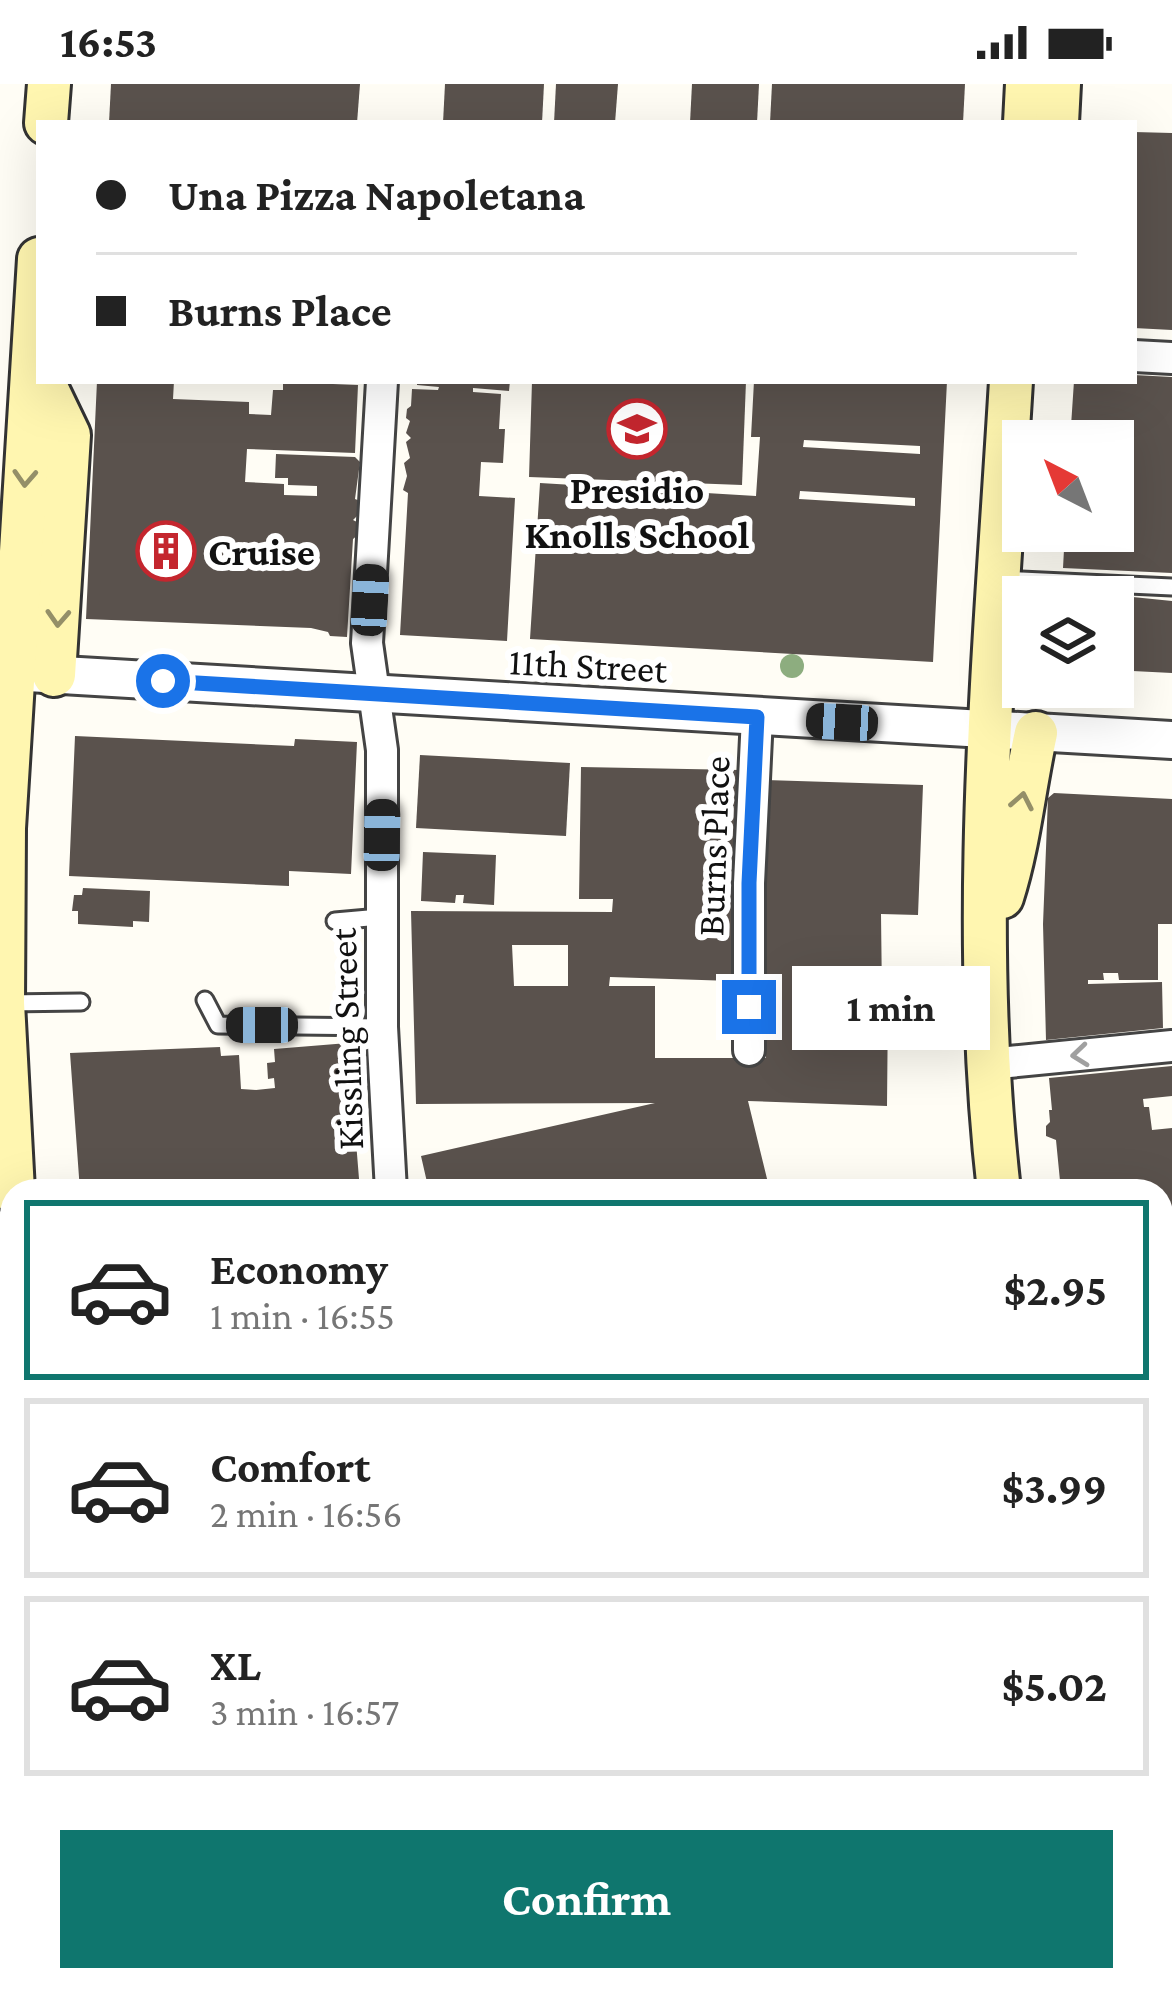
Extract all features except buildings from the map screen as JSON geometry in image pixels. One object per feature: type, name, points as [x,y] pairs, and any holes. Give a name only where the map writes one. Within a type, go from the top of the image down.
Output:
[{"type":"main road","points":[[46,120],[49,84]]},
{"type":"main road","points":[[1025,120],[1028,84]]},
{"type":"main road","points":[[1058,120],[1060,84]]},
{"type":"main road","points":[[0,423],[36,375]]},
{"type":"main road","points":[[8,1173],[4,828],[23,673],[37,384]]},
{"type":"main road","points":[[999,1179],[984,949],[1011,384]]},
{"type":"main road","points":[[984,949],[1013,861],[1036,733]]},
{"type":"street","points":[[1137,356],[1172,358]]},
{"type":"street","name":"Kissling Street","points":[[382,384],[367,644],[382,750],[382,1027],[391,1179]]},
{"type":"street","name":"11th Street","points":[[23,673],[1172,740]]},
{"type":"street","name":"Burns Place","points":[[749,1050],[749,883],[757,717]]},
{"type":"street","points":[[988,1064],[1172,1046]]},
{"type":"lane","points":[[999,579],[1172,587]]},
{"type":"lane","points":[[334,921],[380,917]]},
{"type":"lane","points":[[205,1000],[218,1025],[382,1027]]},
{"type":"lane","points":[[3,1003],[81,1002]]},
{"type":"place","name":"Presidio Knolls School","points":[[637,429]]},
{"type":"place","name":"Cruise","points":[[166,551]]},
{"type":"route","points":[[163,681],[757,717],[749,1007]]}]
